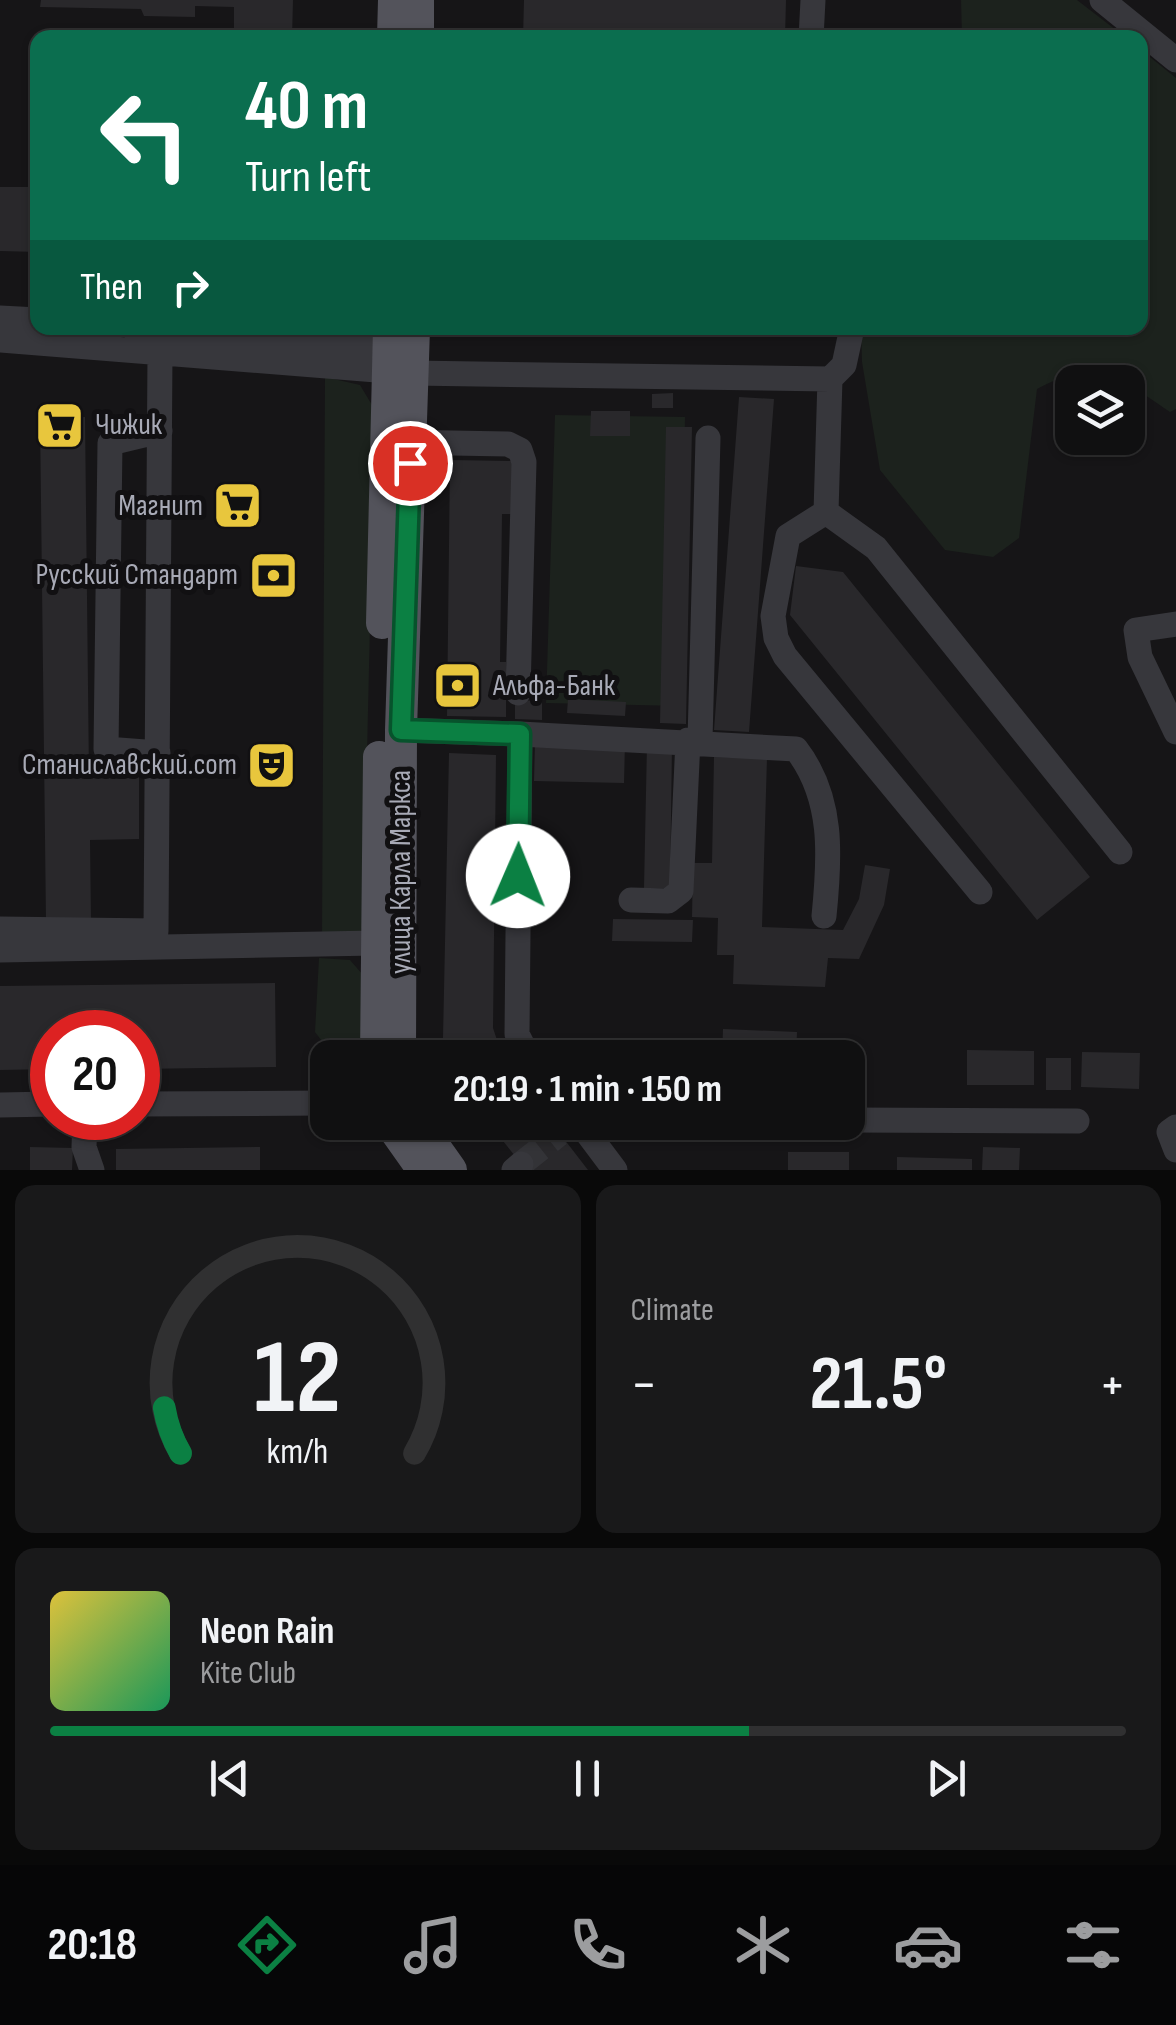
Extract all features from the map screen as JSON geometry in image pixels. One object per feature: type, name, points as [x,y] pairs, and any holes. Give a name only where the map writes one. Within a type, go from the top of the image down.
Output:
[{"type":"main road","points":[[393,30],[394,0]]},
{"type":"main road","points":[[418,0],[418,30]]},
{"type":"main road","name":"улица Карла Маркса","points":[[399,350],[400,1040]]},
{"type":"main road","name":"улица Карла Маркса","points":[[376,1040],[376,943],[399,442]]},
{"type":"main road","points":[[402,1140],[423,1170]]},
{"type":"main road","points":[[430,1140],[450,1170]]},
{"type":"street","points":[[812,30],[813,0]]},
{"type":"street","points":[[1102,0],[1139,30]]},
{"type":"street","points":[[1148,37],[1176,60]]},
{"type":"street","points":[[0,318],[30,320]]},
{"type":"street","points":[[218,335],[830,379]]},
{"type":"street","points":[[826,512],[830,379],[844,364],[850,335]]},
{"type":"street","points":[[0,340],[160,353],[399,350]]},
{"type":"street","points":[[0,929],[156,931],[160,353]]},
{"type":"street","points":[[158,752],[106,748],[110,443],[160,431]]},
{"type":"street","points":[[631,900],[668,901],[681,891],[694,740],[708,438]]},
{"type":"street","points":[[399,442],[508,444],[520,450],[524,462],[518,693]]},
{"type":"street","points":[[826,512],[876,548],[1120,852]]},
{"type":"street","points":[[826,512],[788,536],[773,616],[776,638],[826,706],[980,892]]},
{"type":"street","points":[[1176,624],[1136,630],[1140,658],[1176,732]]},
{"type":"street","points":[[401,730],[694,740],[796,748],[807,763],[826,810],[829,862],[824,916]]},
{"type":"street","points":[[520,734],[517,1034],[520,1040]]},
{"type":"street","points":[[0,950],[376,943]]},
{"type":"street","points":[[0,1104],[30,1104]]},
{"type":"street","points":[[160,1104],[310,1104]]},
{"type":"street","points":[[865,1120],[1077,1121]]},
{"type":"street","points":[[1176,1127],[1169,1132],[1176,1150]]},
{"type":"street","points":[[84,1140],[92,1170]]},
{"type":"street","points":[[585,1140],[615,1170]]},
{"type":"shaded area","points":[[961,0],[1077,0],[1116,30],[962,30]]},
{"type":"shaded area","points":[[1148,55],[1176,78],[1176,409],[1170,412],[1145,395],[1145,365],[1055,365],[1055,380],[1037,389],[1019,538],[993,557],[945,550],[880,470],[861,335],[1148,335]]},
{"type":"shaded area","points":[[325,377],[360,385],[375,410],[363,926],[360,933],[322,936]]},
{"type":"shaded area","points":[[555,415],[685,417],[681,706],[546,703]]},
{"type":"shaded area","points":[[319,958],[350,960],[363,975],[362,1040],[321,1040],[315,1032]]},
{"type":"building","points":[[41,0],[293,0],[292,30],[234,30],[234,7],[195,6],[195,17],[144,16],[141,9],[40,7]]},
{"type":"building","points":[[524,0],[786,0],[785,30],[523,30]]},
{"type":"building","points":[[0,187],[30,187],[30,252],[0,251]]},
{"type":"building","points":[[673,393],[673,408],[652,408],[652,394]]},
{"type":"building","points":[[739,397],[774,399],[749,732],[714,730]]},
{"type":"building","points":[[591,411],[630,411],[630,436],[590,436]]},
{"type":"building","points":[[85,417],[89,776],[139,775],[139,839],[90,840],[91,922],[46,922],[40,418]]},
{"type":"building","points":[[666,427],[692,427],[686,724],[660,723]]},
{"type":"building","points":[[450,460],[515,461],[514,514],[502,514],[500,662],[506,662],[506,717],[447,716]]},
{"type":"building","points":[[796,566],[843,572],[1090,877],[1037,920],[790,615]]},
{"type":"building","points":[[568,699],[626,702],[625,716],[567,713]]},
{"type":"building","points":[[515,700],[542,701],[542,720],[515,719]]},
{"type":"building","points":[[535,741],[625,742],[624,783],[534,781]]},
{"type":"building","points":[[647,744],[672,745],[670,888],[644,888]]},
{"type":"building","points":[[449,753],[496,755],[493,1028],[497,1040],[443,1038]]},
{"type":"building","points":[[714,757],[767,758],[762,927],[843,930],[859,899],[865,865],[890,869],[884,905],[859,959],[828,958],[825,987],[733,984],[734,955],[717,955],[718,918],[692,917],[693,863],[712,863]]},
{"type":"building","points":[[613,919],[693,920],[692,942],[612,941]]},
{"type":"building","points":[[275,983],[276,1067],[160,1069],[160,1010],[30,1010],[30,1069],[0,1070],[0,986]]},
{"type":"building","points":[[723,1029],[797,1032],[797,1040],[723,1040]]},
{"type":"building","points":[[967,1050],[1034,1051],[1034,1085],[967,1085]]},
{"type":"building","points":[[1082,1052],[1140,1053],[1139,1089],[1081,1087]]},
{"type":"building","points":[[1046,1058],[1071,1058],[1071,1090],[1046,1090]]},
{"type":"building","points":[[502,1140],[565,1140],[588,1170],[526,1170]]},
{"type":"building","points":[[30,1147],[73,1148],[72,1170],[30,1170]]},
{"type":"building","points":[[260,1147],[260,1170],[116,1170],[116,1149]]},
{"type":"building","points":[[983,1147],[1020,1148],[1019,1170],[982,1170]]},
{"type":"building","points":[[788,1152],[849,1152],[849,1170],[788,1170]]},
{"type":"building","points":[[897,1157],[972,1159],[972,1170],[897,1170]]},
{"type":"tunnel","points":[[521,1164],[551,1140]]},
{"type":"place","name":"Чижик","points":[[60,425]]},
{"type":"place","name":"Магнит","points":[[238,506]]},
{"type":"place","name":"Русский Стандарт","points":[[273,575]]},
{"type":"place","name":"Альфа-Банк","points":[[458,686]]},
{"type":"place","name":"Станиславский.com","points":[[272,765]]},
{"type":"route","points":[[410,463],[401,730],[520,734],[518,876]]}]
